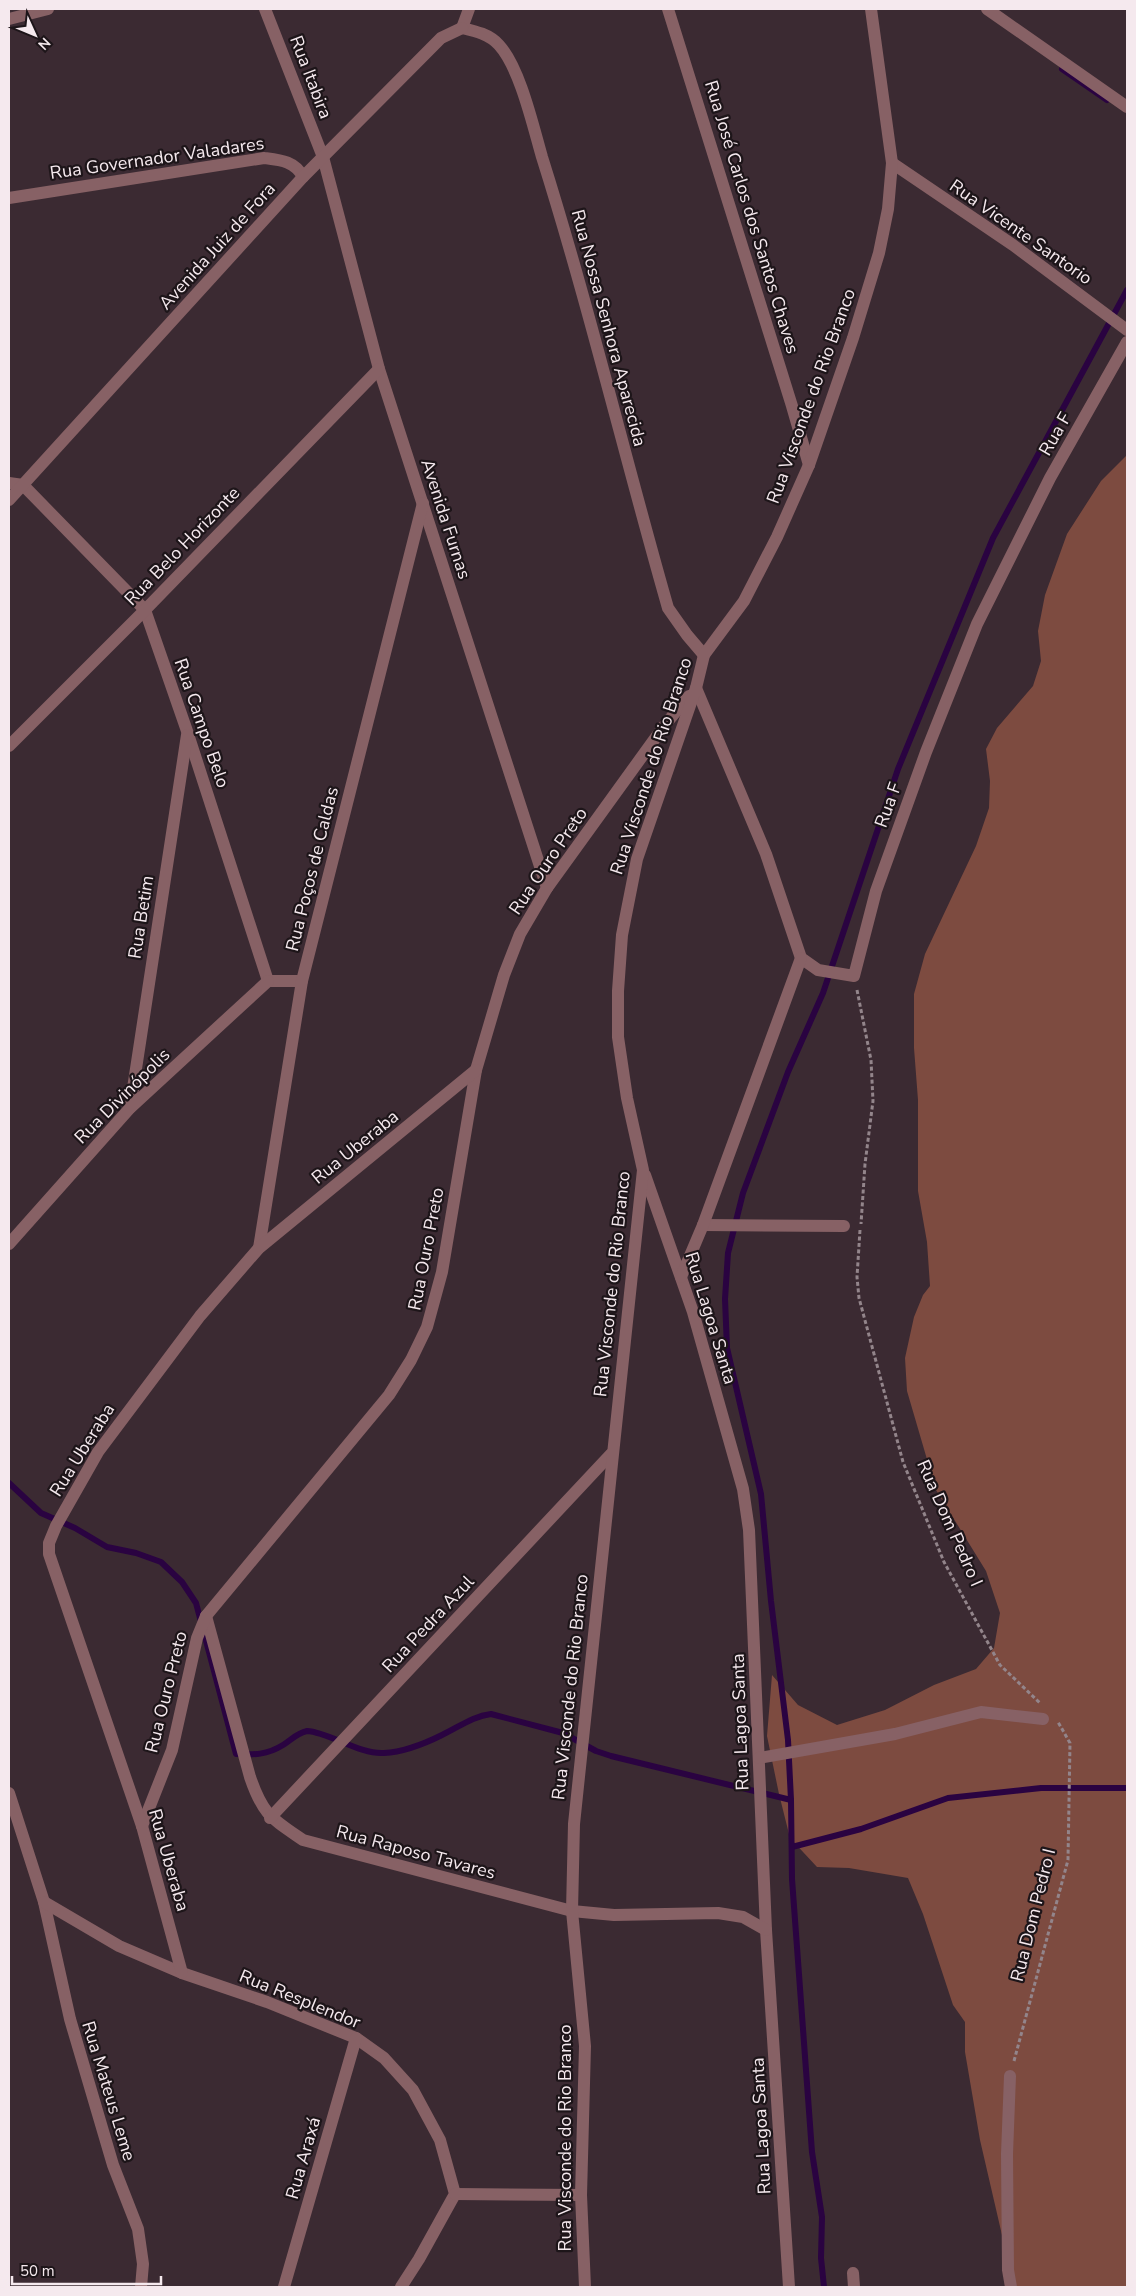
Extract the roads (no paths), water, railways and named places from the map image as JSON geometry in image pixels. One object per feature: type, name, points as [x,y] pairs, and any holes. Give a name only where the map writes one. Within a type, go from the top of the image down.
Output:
[{"type":"street","points":[[9,19],[48,9]]},
{"type":"street","name":"Rua Itabira","points":[[265,9],[323,157]]},
{"type":"street","points":[[462,28],[469,9]]},
{"type":"street","name":"Rua José Carlos dos Santos Chaves","points":[[668,9],[809,466]]},
{"type":"street","name":"Rua Visconde do Rio Branco","points":[[585,2287],[581,2195],[585,2046],[572,1911],[574,1824],[611,1454],[643,1170],[627,1098],[618,1037],[618,991],[622,934],[637,858],[696,688],[704,656],[744,601],[777,537],[809,466],[853,338],[879,253],[888,209],[892,163],[870,9]]},
{"type":"street","points":[[988,9],[1127,106]]},
{"type":"street","name":"Avenida Juiz de Fora","points":[[9,500],[303,177],[441,38],[462,28]]},
{"type":"street","name":"Rua Nossa Senhora Aparecida","points":[[462,28],[482,33],[499,44],[511,64],[520,85],[557,202],[668,608],[704,656]]},
{"type":"street","name":"Avenida Furnas","points":[[323,157],[378,369],[423,503],[546,888]]},
{"type":"street","name":"Rua Governador Valadares","points":[[15,197],[264,158],[285,161],[300,170],[303,177]]},
{"type":"street","name":"Rua Vicente Santorio","points":[[892,163],[1012,245],[1127,330]]},
{"type":"street","points":[[9,207],[15,197]]},
{"type":"street","name":"Rua F","points":[[801,958],[818,970],[854,976],[876,891],[926,752],[977,624],[1050,478],[1127,342]]},
{"type":"street","name":"Rua Belo Horizonte","points":[[9,746],[145,610],[378,369]]},
{"type":"street","points":[[9,483],[23,484]]},
{"type":"street","name":"Rua Campo Belo","points":[[23,484],[145,610],[188,731],[268,981]]},
{"type":"street","name":"Rua Poços de Caldas","points":[[260,1248],[302,981],[423,503]]},
{"type":"street","points":[[680,1277],[703,1224],[801,958],[766,854],[696,688]]},
{"type":"street","name":"Rua Ouro Preto","points":[[142,1826],[172,1750],[197,1638],[206,1616],[389,1395],[411,1360],[427,1327],[442,1272],[476,1070],[507,967],[520,934],[546,888],[664,726],[696,688]]},
{"type":"street","name":"Rua Betim","points":[[130,1108],[188,731]]},
{"type":"street","points":[[268,981],[302,981]]},
{"type":"street","name":"Rua Divinópolis","points":[[9,1244],[130,1108],[268,981]]},
{"type":"street","name":"Rua Uberaba","points":[[182,1973],[142,1826],[49,1554],[49,1543],[56,1526],[98,1452],[200,1316],[260,1248],[476,1070]]},
{"type":"street","name":"Rua Lagoa Santa","points":[[643,1170],[680,1277],[743,1489],[749,1530],[766,1930],[788,2287]]},
{"type":"street","points":[[703,1224],[844,1226]]},
{"type":"street","name":"Rua Pedra Azul","points":[[270,1818],[611,1454]]},
{"type":"street","name":"Rua Raposo Tavares","points":[[206,1616],[257,1799],[270,1818],[303,1840],[572,1911],[614,1915],[718,1913],[743,1917],[766,1930]]},
{"type":"street","points":[[759,1758],[895,1734],[981,1712],[1043,1719]]},
{"type":"street","name":"Rua Mateus Leme","points":[[9,1794],[44,1902],[72,2028],[113,2165],[138,2229],[143,2264],[141,2287]]},
{"type":"street","name":"Rua Resplendor","points":[[44,1902],[119,1946],[182,1973],[267,2002],[356,2038],[384,2058],[413,2090],[440,2140],[455,2194]]},
{"type":"street","name":"Rua Araxá","points":[[284,2287],[356,2038]]},
{"type":"street","points":[[1010,2076],[1007,2154],[1008,2270],[1011,2287]]},
{"type":"street","points":[[401,2287],[419,2259],[455,2194],[581,2195]]},
{"type":"street","points":[[853,2274],[854,2287]]},
{"type":"waterway","points":[[1062,69],[1107,100]]},
{"type":"waterway","points":[[824,2287],[821,2258],[822,2217],[812,2152],[792,1879],[788,1740],[771,1601],[761,1494],[727,1348],[725,1299],[728,1253],[743,1193],[788,1072],[823,993],[898,769],[993,538],[1127,290]]},
{"type":"waterway","points":[[9,1483],[41,1513],[75,1528],[107,1547],[136,1553],[161,1562],[182,1582],[196,1603],[236,1754],[266,1753],[307,1731],[325,1735],[365,1751],[375,1753],[391,1752],[421,1744],[472,1719],[491,1714],[563,1733],[596,1751],[611,1756],[791,1800]]},
{"type":"waterway","points":[[792,1847],[861,1829],[948,1798],[1041,1788],[1127,1788]]}]
